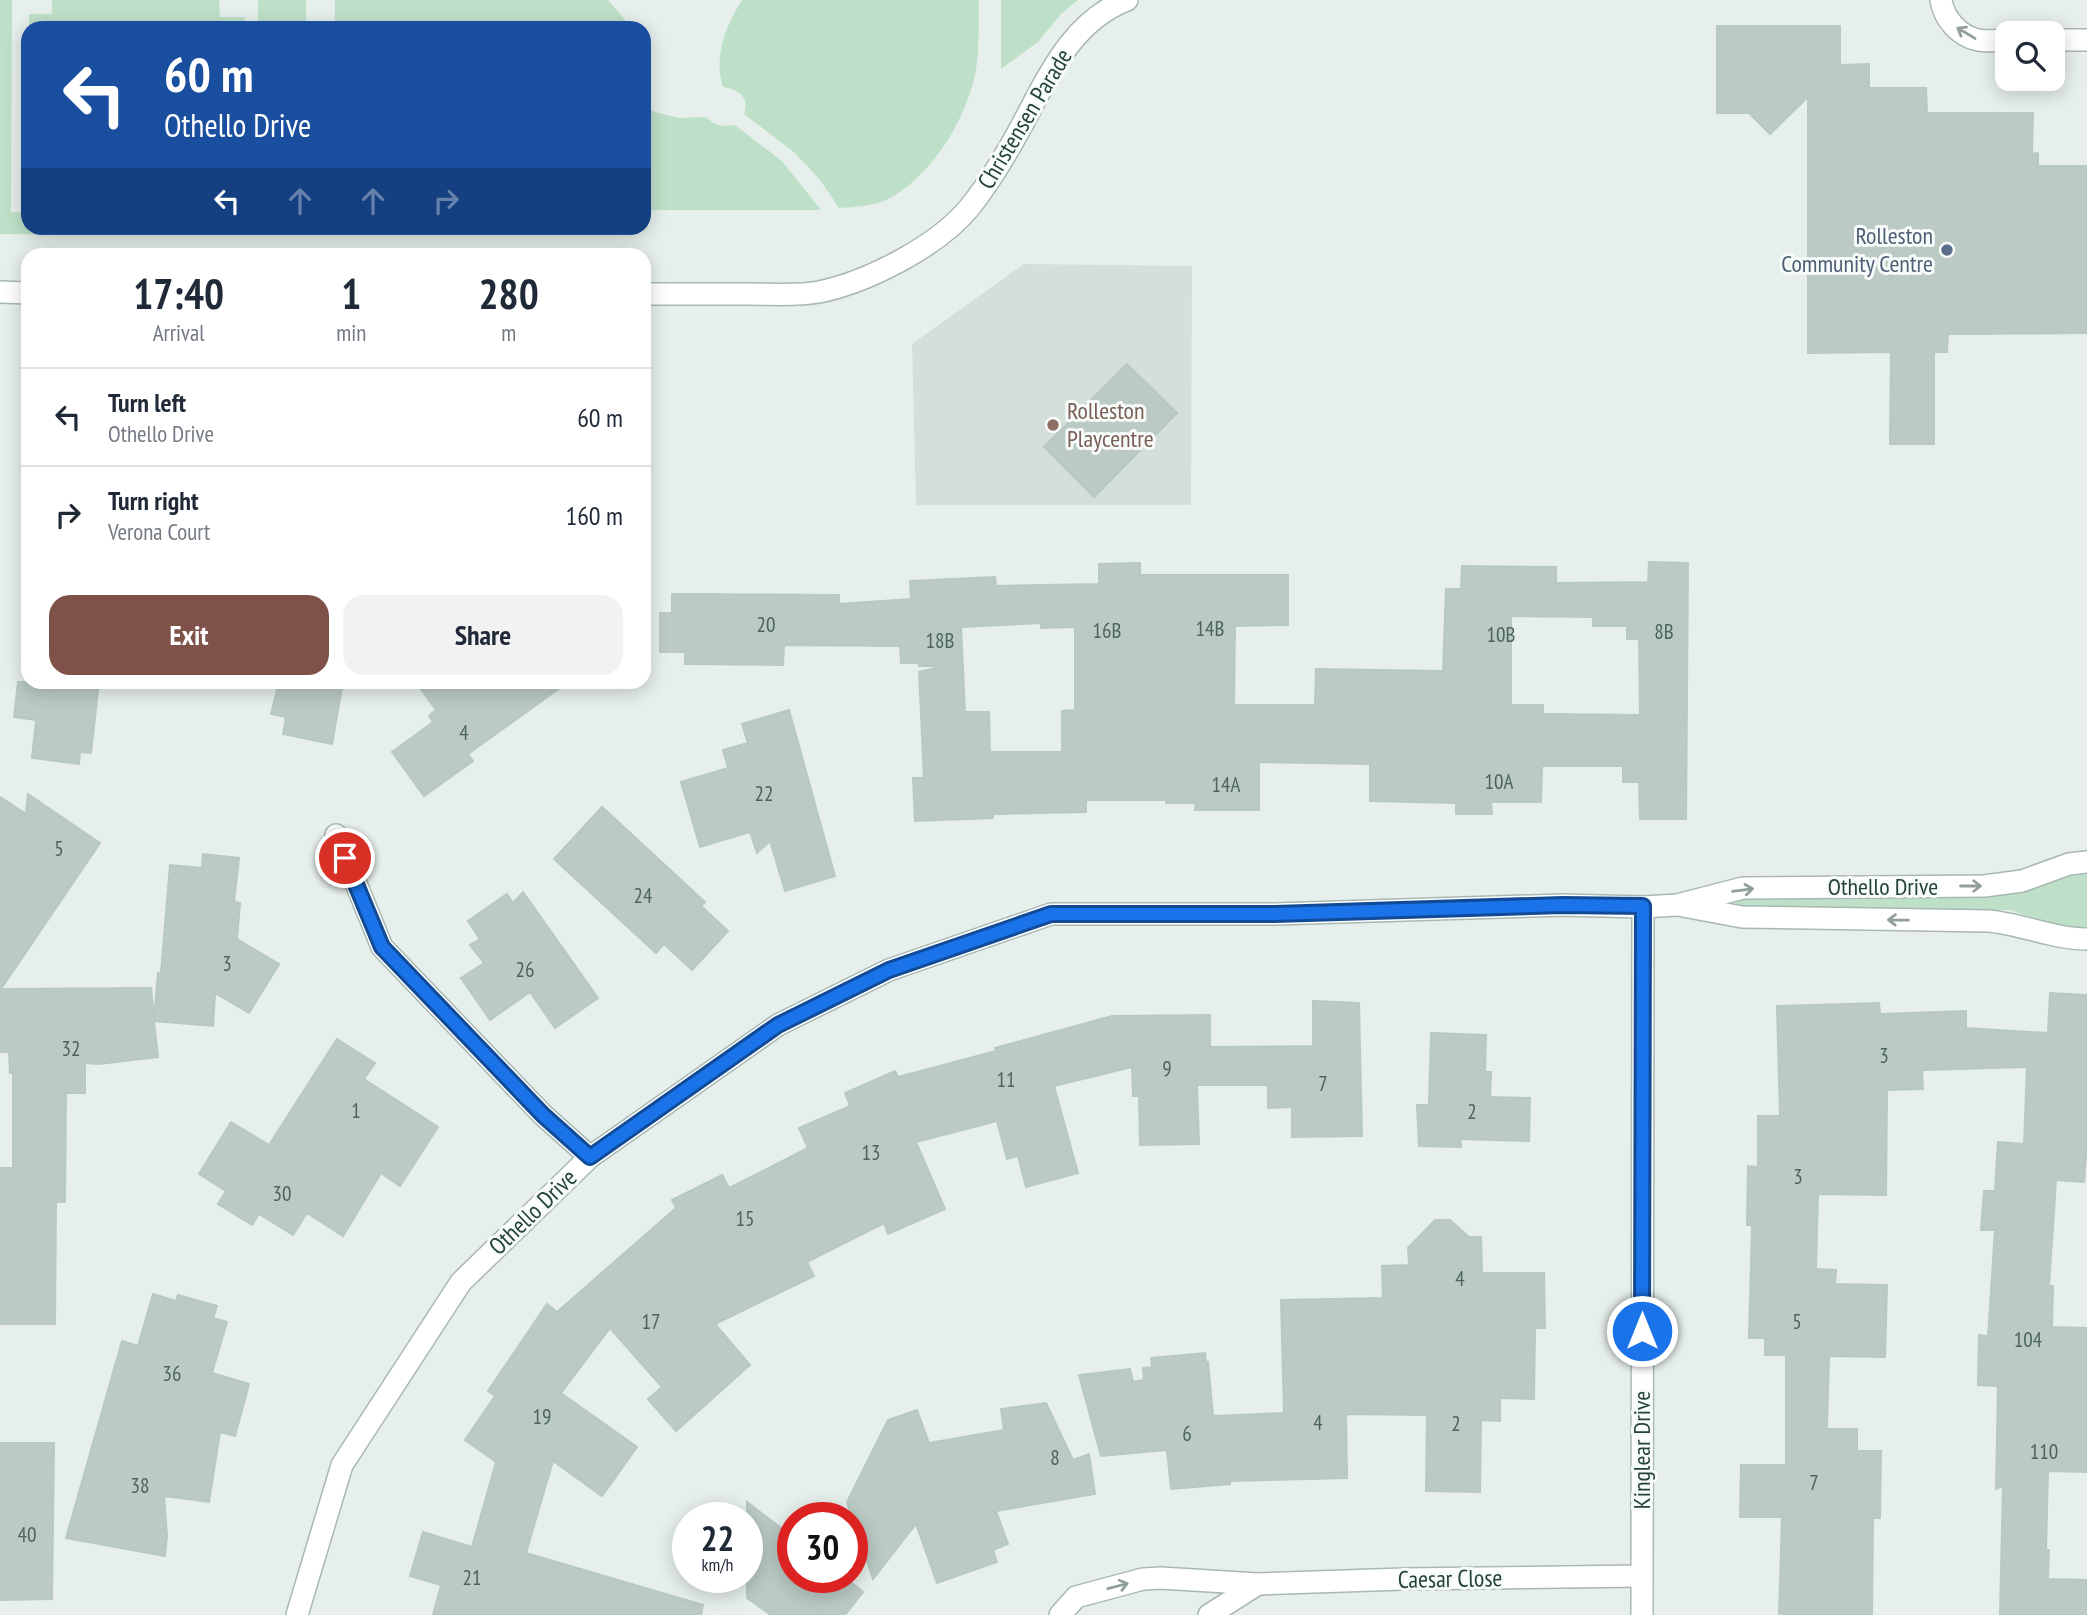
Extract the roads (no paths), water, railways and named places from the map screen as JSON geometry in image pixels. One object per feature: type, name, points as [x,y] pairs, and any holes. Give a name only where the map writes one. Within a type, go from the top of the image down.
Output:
[{"type":"street","name":"Christensen Parade","points":[[651,294],[785,295],[819,292],[862,278],[900,261],[935,238],[968,209],[999,167],[1045,80],[1068,46],[1093,20],[1127,0]]},
{"type":"street","points":[[1941,0],[1949,22],[1962,32],[1978,40],[1995,40]]},
{"type":"street","points":[[2065,40],[2087,40]]},
{"type":"street","points":[[0,292],[21,293]]},
{"type":"street","points":[[336,835],[382,947],[543,1115],[590,1157]]},
{"type":"street","name":"Othello Drive","points":[[1677,905],[1743,888],[1994,885],[2022,881],[2069,864],[2087,862]]},
{"type":"street","name":"Othello Drive","points":[[297,1615],[342,1465],[461,1282],[590,1157],[778,1025],[889,970],[1051,914],[1275,914],[1562,905],[1677,905],[1742,917],[1997,922],[2065,938],[2087,939]]},
{"type":"street","name":"Kinglear Drive","points":[[1642,1615],[1643,906]]},
{"type":"street","name":"Caesar Close","points":[[1060,1615],[1076,1597],[1143,1579],[1180,1578],[1258,1584],[1642,1576]]},
{"type":"street","points":[[1209,1615],[1258,1584]]},
{"type":"place","name":"Rolleston Community Centre","points":[[1947,250]]},
{"type":"place","name":"Rolleston Playcentre","points":[[1053,425]]}]
